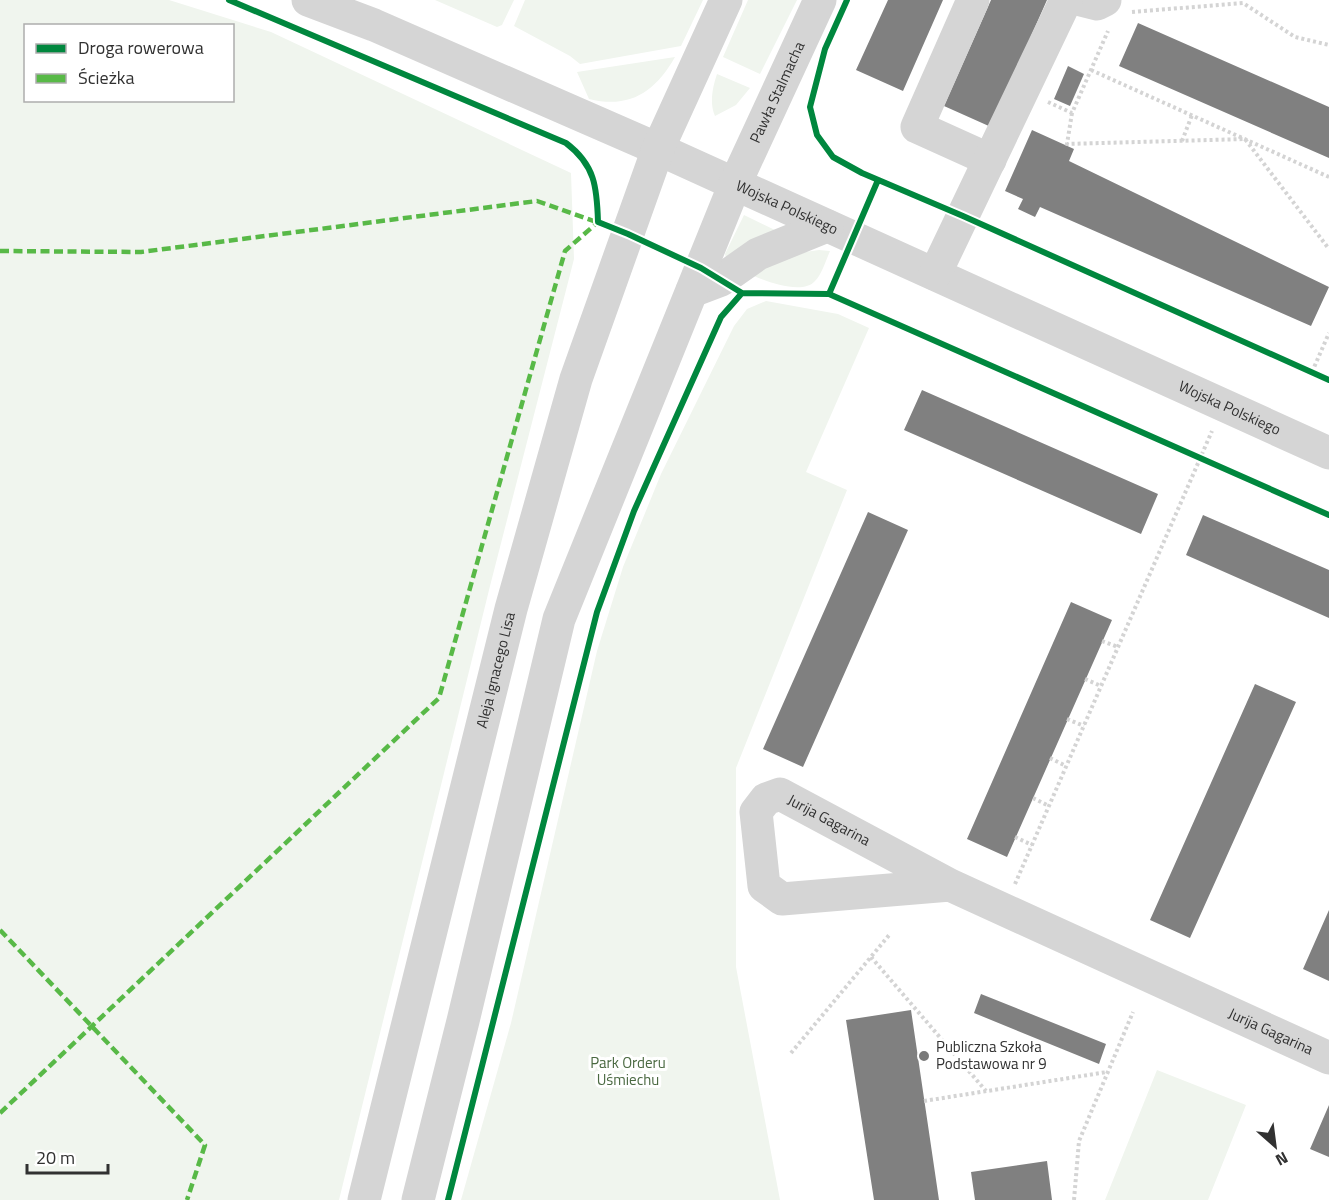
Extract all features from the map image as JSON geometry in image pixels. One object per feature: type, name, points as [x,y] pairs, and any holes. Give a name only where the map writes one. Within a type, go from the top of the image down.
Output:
[{"type":"street","name":"Wojska Polskiego","points":[[308,0],[374,25],[658,149],[1329,453]]},
{"type":"street","points":[[658,149],[726,0]]},
{"type":"street","name":"Pawła Stalmacha","points":[[735,184],[820,0]]},
{"type":"street","points":[[974,0],[917,127],[990,160]]},
{"type":"street","points":[[935,274],[1066,0]]},
{"type":"street","points":[[1081,0],[1114,12]]},
{"type":"street","name":"Aleja Ignacego Lisa","points":[[364,1200],[514,598],[576,379],[658,149]]},
{"type":"street","points":[[418,1200],[559,619],[735,184]]},
{"type":"street","points":[[692,291],[721,280],[758,254],[827,226]]},
{"type":"street","name":"Jurija Gagarina","points":[[950,885],[782,899],[764,886],[756,812],[766,799],[780,794],[950,885],[1329,1058]]},
{"type":"path","points":[[1245,139],[1067,144],[1072,113],[1114,12],[1243,3],[1295,37],[1329,45]]},
{"type":"path","points":[[1091,70],[1329,177]]},
{"type":"path","points":[[1022,92],[1072,113]]},
{"type":"path","points":[[1182,141],[1192,115]]},
{"type":"path","points":[[1245,139],[1329,249]]},
{"type":"path","points":[[1312,372],[1329,333]]},
{"type":"path","points":[[1004,909],[1213,429]]},
{"type":"path","points":[[1102,641],[1118,648]]},
{"type":"path","points":[[1085,679],[1101,686]]},
{"type":"path","points":[[1067,719],[1083,726]]},
{"type":"path","points":[[1050,758],[1066,766]]},
{"type":"path","points":[[1033,798],[1049,806]]},
{"type":"path","points":[[1015,837],[1032,845]]},
{"type":"path","points":[[791,1053],[890,934]]},
{"type":"path","points":[[871,957],[986,1091]]},
{"type":"path","points":[[1074,1200],[1079,1141],[1133,1012]]},
{"type":"path","points":[[924,1101],[1108,1072]]},
{"type":"green space","points":[[0,0],[169,0],[271,32],[571,173],[574,259],[490,586],[339,1200],[0,1200]]},
{"type":"green space","points":[[435,0],[514,0],[502,25],[497,27]]},
{"type":"green space","points":[[525,0],[703,0],[681,46],[580,64],[570,56],[514,26]]},
{"type":"green space","points":[[748,0],[797,0],[760,74],[723,57]]},
{"type":"green space","points":[[675,57],[659,80],[650,88],[640,95],[617,102],[589,99],[577,72]]},
{"type":"green space","points":[[717,74],[750,88],[736,105],[715,116],[712,100]]},
{"type":"green space","points":[[744,215],[777,231],[726,258],[725,254]]},
{"type":"green space","points":[[819,250],[830,251],[820,275],[809,285],[785,286],[752,275],[791,254]]},
{"type":"green space","name":"Park Orderu Uśmiechu","points":[[766,301],[838,314],[869,328],[806,472],[847,490],[736,768],[736,967],[780,1200],[461,1200],[511,1023],[597,651],[623,567],[661,474],[734,326],[747,309]]},
{"type":"green space","points":[[1157,1070],[1246,1105],[1208,1200],[1105,1200]]},
{"type":"building","points":[[888,0],[943,0],[903,91],[856,70]]},
{"type":"building","points":[[991,0],[1047,0],[991,127],[944,106]]},
{"type":"building","points":[[1138,23],[1329,107],[1329,158],[1119,66]]},
{"type":"building","points":[[1068,66],[1084,74],[1070,106],[1054,99]]},
{"type":"building","points":[[1032,130],[1074,149],[1069,161],[1329,287],[1311,326],[1040,207],[1035,217],[1018,209],[1023,199],[1005,191]]},
{"type":"building","points":[[922,390],[1158,494],[1141,534],[904,430]]},
{"type":"building","points":[[868,512],[908,530],[803,767],[763,749]]},
{"type":"building","points":[[1203,515],[1329,570],[1329,618],[1186,555]]},
{"type":"building","points":[[1071,602],[1112,620],[1007,857],[967,839]]},
{"type":"building","points":[[1255,684],[1296,702],[1190,938],[1150,920]]},
{"type":"building","points":[[1329,910],[1329,981],[1303,969]]},
{"type":"building","points":[[981,994],[1106,1044],[1099,1064],[974,1013]]},
{"type":"building","points":[[911,1010],[939,1200],[874,1200],[846,1020]]},
{"type":"building","points":[[1329,1105],[1329,1157],[1310,1149]]},
{"type":"building","points":[[1047,1161],[1052,1200],[975,1200],[971,1172]]},
{"type":"marked path","points":[[0,251],[141,252],[537,201],[602,224]]},
{"type":"marked path","points":[[0,1113],[439,698],[565,251],[598,222]]},
{"type":"marked path","points":[[0,930],[205,1145],[187,1200]]},
{"type":"cycle path","points":[[229,0],[566,143],[576,151],[589,168],[597,198],[598,222],[701,268],[742,293],[829,294],[1329,515]]},
{"type":"cycle path","points":[[847,0],[825,49],[810,107],[817,135],[833,157],[862,173],[1329,380]]},
{"type":"cycle path","points":[[829,294],[878,180]]},
{"type":"cycle path","points":[[448,1200],[597,612],[634,511],[721,317],[742,293]]},
{"type":"place","name":"Publiczna Szkoła Podstawowa nr 9","points":[[924,1056]]}]
